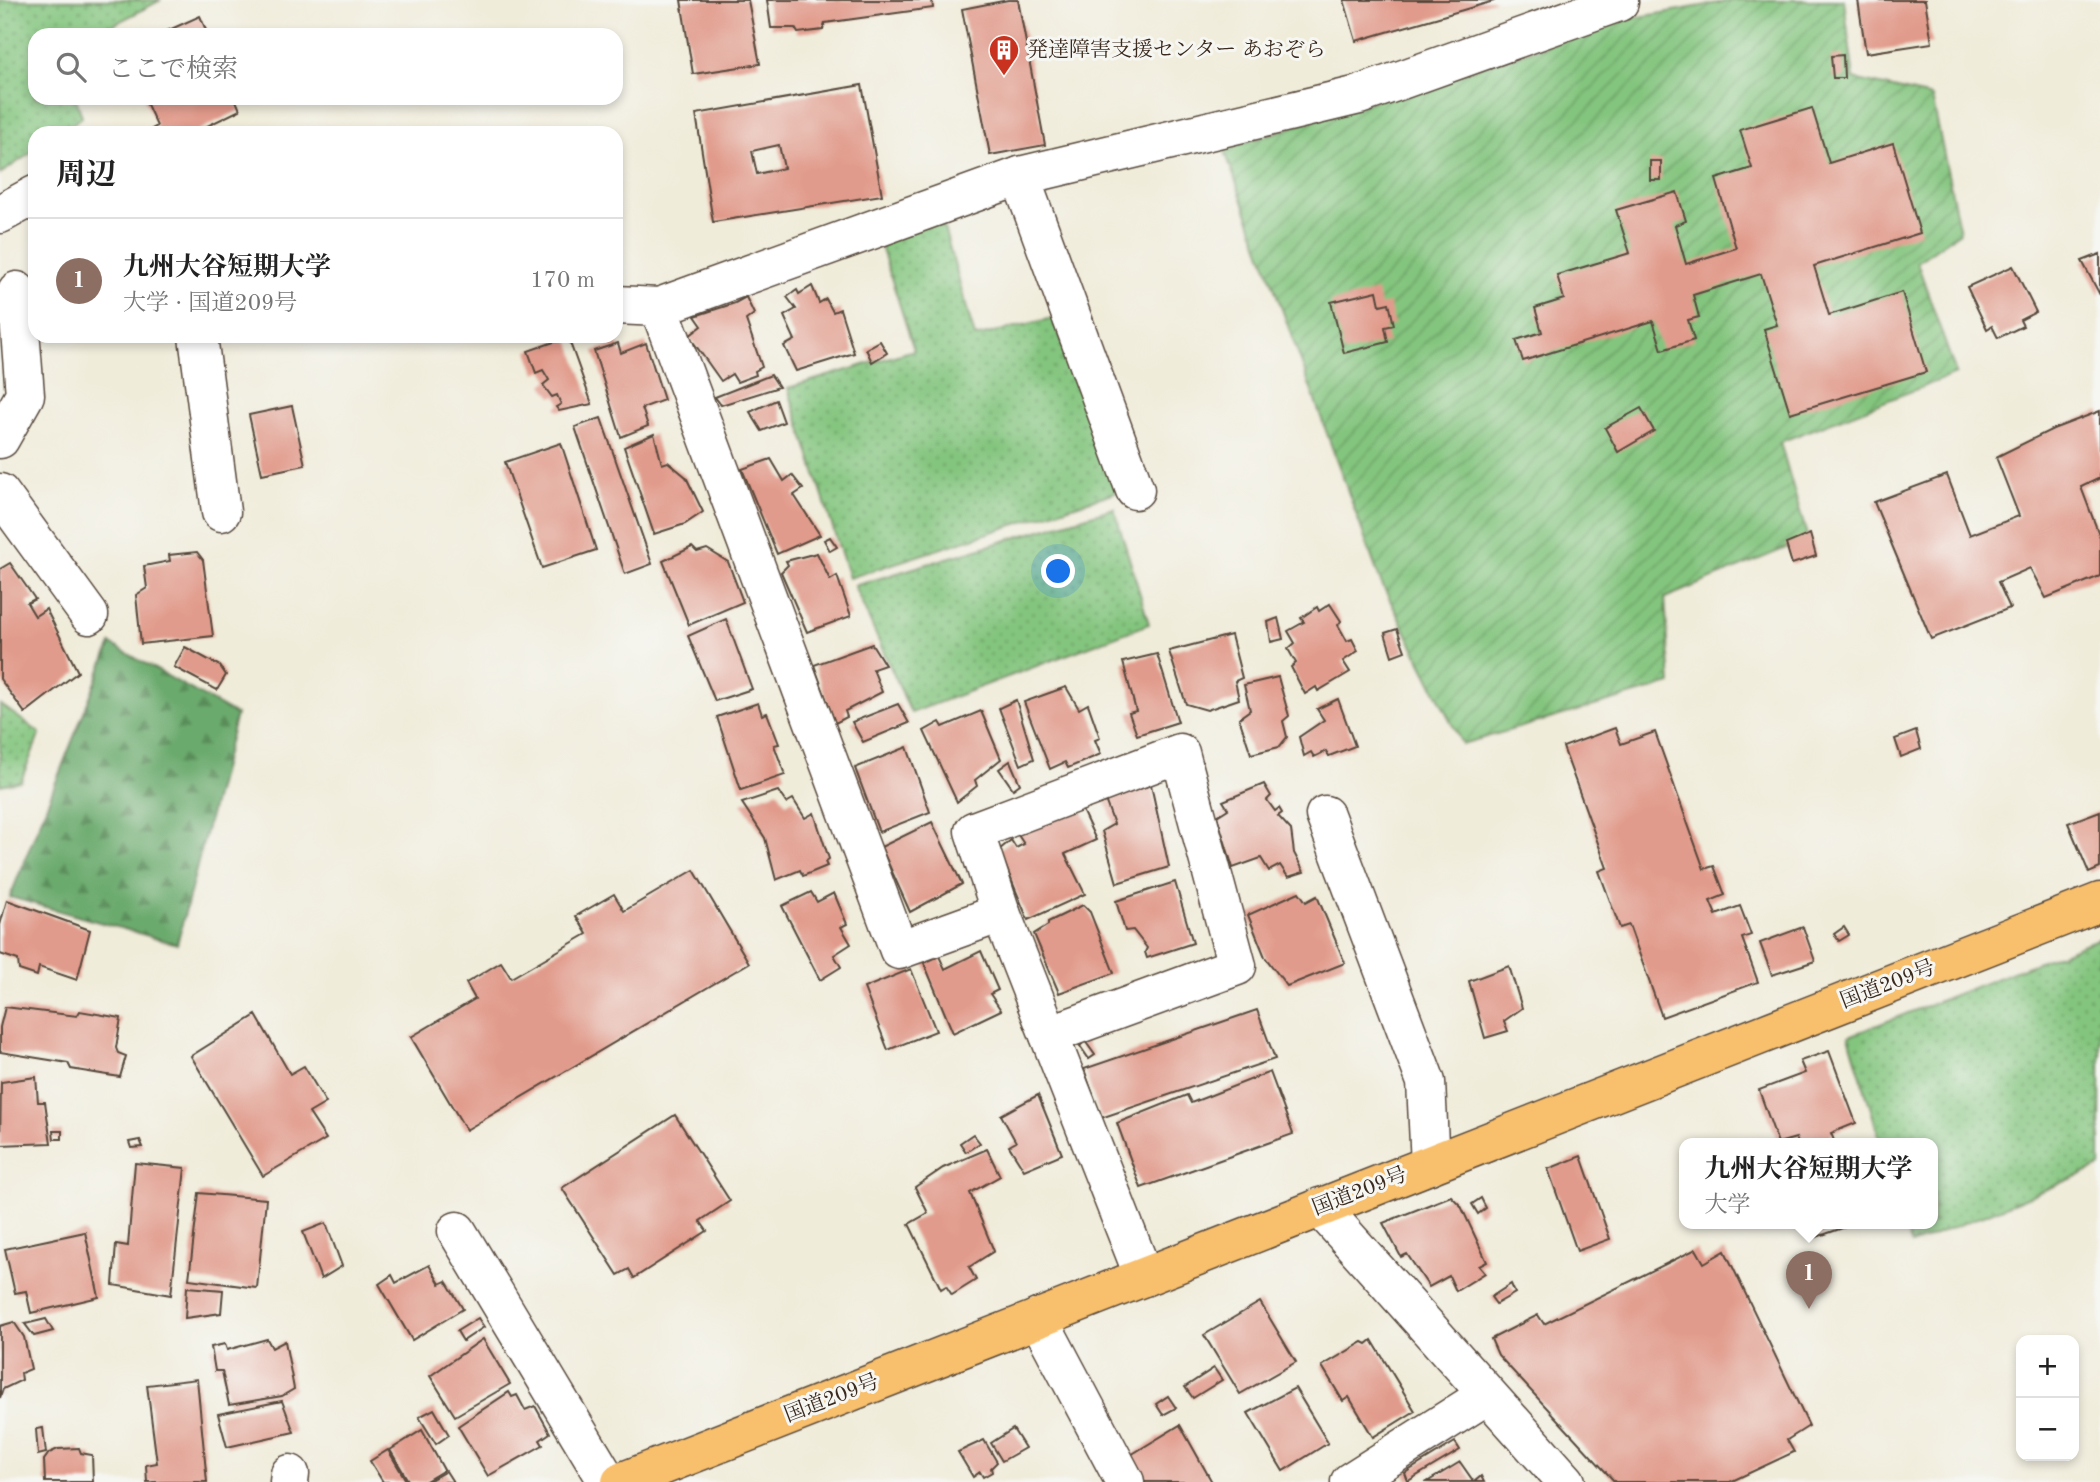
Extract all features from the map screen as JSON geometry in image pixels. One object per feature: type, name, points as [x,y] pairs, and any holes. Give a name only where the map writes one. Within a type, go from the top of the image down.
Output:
[{"type":"highway","name":"国道209号","points":[[621,1482],[2100,902]]},
{"type":"street","points":[[623,305],[659,307],[1020,176],[1359,95],[1619,2]]},
{"type":"street","points":[[1020,176],[1135,490]]},
{"type":"street","points":[[0,214],[28,199]]},
{"type":"street","points":[[0,439],[26,395],[17,291]]},
{"type":"street","points":[[659,307],[899,950],[1001,913]]},
{"type":"street","points":[[199,343],[221,512]]},
{"type":"street","points":[[0,493],[89,615]]},
{"type":"street","points":[[1049,1035],[1237,966],[1180,753],[974,831],[1001,913],[1144,1277]]},
{"type":"street","points":[[1325,815],[1426,1082],[1430,1165]]},
{"type":"street","points":[[1320,1207],[1566,1482]]},
{"type":"street","points":[[457,1231],[608,1482]]},
{"type":"street","points":[[1038,1318],[1125,1482]]},
{"type":"street","points":[[1350,1482],[1487,1395]]},
{"type":"green space","points":[[0,0],[161,0],[107,28],[28,28],[28,105],[78,105],[82,117],[69,126],[28,126],[28,155],[0,174]]},
{"type":"green space","points":[[1735,0],[1844,0],[1854,79],[1932,97],[1960,232],[1917,262],[1956,374],[1780,442],[1808,539],[1665,598],[1671,684],[1462,744],[1380,580],[1224,149],[1628,19]]},
{"type":"green space","points":[[941,217],[975,337],[1053,318],[1119,491],[849,578],[788,388],[914,350],[879,240]]},
{"type":"green space","points":[[1114,508],[1149,624],[911,713],[854,586]]},
{"type":"green space","points":[[111,644],[236,715],[177,944],[10,897]]},
{"type":"green space","points":[[0,704],[40,733],[21,781],[0,785]]},
{"type":"green space","points":[[2100,938],[2100,1167],[1911,1245],[1907,1229],[1938,1229],[1938,1138],[1880,1138],[1849,1036]]},
{"type":"building","points":[[681,0],[748,0],[760,64],[693,74]]},
{"type":"building","points":[[767,0],[932,0],[933,8],[825,23],[823,30],[798,33],[795,28],[771,28]]},
{"type":"building","name":"発達障害支援センター あおぞら","points":[[1018,0],[1045,145],[990,155],[962,9]]},
{"type":"building","points":[[1344,0],[1494,0],[1494,1],[1356,41]]},
{"type":"building","points":[[1858,0],[1925,0],[1932,43],[1866,53]]},
{"type":"building","points":[[200,16],[205,28],[173,28]]},
{"type":"building","points":[[1843,55],[1844,78],[1833,78],[1831,56]]},
{"type":"building","points":[[862,85],[882,195],[713,222],[696,114]],"holes":[[[779,145],[784,168],[757,174],[752,151]]]},
{"type":"building","points":[[147,105],[238,105],[240,110],[207,126],[157,126]]},
{"type":"building","points":[[1812,108],[1829,163],[1893,143],[1920,233],[1814,266],[1829,315],[1902,292],[1926,372],[1790,413],[1764,329],[1777,325],[1761,274],[1693,295],[1699,317],[1688,320],[1694,340],[1662,350],[1653,321],[1523,361],[1516,340],[1542,332],[1535,308],[1564,299],[1557,275],[1630,253],[1616,210],[1677,192],[1686,221],[1675,225],[1686,264],[1736,248],[1716,179],[1752,168],[1740,130]]},
{"type":"building","points":[[1650,161],[1661,161],[1661,180],[1650,180]]},
{"type":"building","points":[[2100,254],[2100,295],[2082,261]]},
{"type":"building","points":[[2013,266],[2036,312],[2020,320],[2023,326],[1998,338],[1992,326],[1987,329],[1967,287]]},
{"type":"building","points":[[812,286],[819,303],[826,299],[833,312],[840,309],[854,353],[796,371],[784,346],[795,340],[784,316],[796,309],[787,297],[797,290],[799,294]]},
{"type":"building","points":[[1377,291],[1380,305],[1389,303],[1394,325],[1385,327],[1388,342],[1344,353],[1331,302]]},
{"type":"building","points":[[746,297],[754,314],[746,320],[762,367],[755,371],[756,375],[737,382],[732,374],[721,381],[689,336],[702,326],[695,316]]},
{"type":"building","points":[[880,341],[887,353],[872,362],[866,349]]},
{"type":"building","points":[[551,343],[570,343],[592,404],[559,411],[556,407],[561,404],[557,395],[552,397],[543,385],[549,380],[543,370],[536,373],[528,351]]},
{"type":"building","points":[[618,343],[621,353],[646,343],[664,400],[642,408],[648,426],[621,437],[594,351]]},
{"type":"building","points":[[771,375],[779,387],[721,405],[715,397]]},
{"type":"building","points":[[776,400],[784,422],[762,431],[750,412]]},
{"type":"building","points":[[292,406],[305,465],[262,474],[249,415]]},
{"type":"building","points":[[1641,408],[1654,431],[1618,452],[1605,428]]},
{"type":"building","points":[[2100,411],[2100,478],[2081,487],[2100,537],[2100,576],[2046,598],[2030,568],[1998,582],[2010,608],[1931,639],[1874,502],[1947,475],[1970,535],[2019,516],[1996,457],[2053,429]]},
{"type":"building","points":[[601,418],[652,564],[625,574],[575,427]]},
{"type":"building","points":[[654,434],[662,464],[668,462],[686,477],[703,512],[685,524],[654,534],[624,447]]},
{"type":"building","points":[[561,443],[596,550],[542,568],[505,462]]},
{"type":"building","points":[[771,459],[784,481],[792,475],[803,489],[794,495],[820,535],[777,554],[742,469]]},
{"type":"building","points":[[1810,534],[1816,556],[1792,564],[1786,544]]},
{"type":"building","points":[[830,537],[837,547],[830,551],[824,540]]},
{"type":"building","points":[[692,547],[697,552],[707,549],[728,562],[743,602],[689,625],[663,561]]},
{"type":"building","points":[[197,552],[203,560],[213,636],[141,644],[136,595],[147,588],[144,566],[170,561],[169,555]]},
{"type":"building","points":[[817,553],[830,580],[837,576],[851,616],[807,632],[781,572],[788,565],[786,561]]},
{"type":"building","points":[[10,563],[35,599],[27,603],[35,616],[46,609],[78,672],[25,713],[0,679],[0,569]]},
{"type":"building","points":[[1330,604],[1341,621],[1338,625],[1347,641],[1352,639],[1358,651],[1343,661],[1350,672],[1318,691],[1316,687],[1305,694],[1291,667],[1296,663],[1288,649],[1295,643],[1288,631],[1304,622],[1301,618],[1317,607],[1319,611]]},
{"type":"building","points":[[1278,618],[1283,639],[1271,642],[1268,622]]},
{"type":"building","points":[[726,619],[752,689],[715,701],[688,636]]},
{"type":"building","points":[[1397,629],[1405,651],[1392,656],[1385,633]]},
{"type":"building","points":[[1231,635],[1242,678],[1235,681],[1239,699],[1207,710],[1186,704],[1169,651]]},
{"type":"building","points":[[872,644],[885,665],[873,669],[882,692],[845,711],[847,717],[835,723],[814,665]]},
{"type":"building","points":[[185,647],[220,666],[226,675],[217,690],[174,667]]},
{"type":"building","points":[[1157,654],[1178,722],[1137,735],[1129,713],[1136,711],[1123,662]]},
{"type":"building","points":[[1278,677],[1289,716],[1283,721],[1287,737],[1279,747],[1251,754],[1239,718],[1250,710],[1244,685]]},
{"type":"building","points":[[1066,687],[1079,709],[1088,704],[1100,738],[1095,740],[1101,754],[1068,768],[1065,762],[1050,769],[1024,702]]},
{"type":"building","points":[[1338,699],[1355,746],[1329,756],[1326,751],[1314,757],[1311,752],[1304,756],[1299,737],[1324,720],[1317,709]]},
{"type":"building","points":[[1016,700],[1034,759],[1021,765],[999,708]]},
{"type":"building","points":[[758,703],[762,715],[767,713],[779,744],[774,745],[785,775],[741,790],[717,717]]},
{"type":"building","points":[[898,704],[909,723],[863,742],[852,722]]},
{"type":"building","points":[[981,711],[1001,759],[975,780],[977,786],[957,802],[924,731],[940,722],[943,727]]},
{"type":"building","points":[[1615,728],[1621,744],[1655,732],[1704,869],[1714,866],[1725,895],[1710,901],[1716,915],[1740,906],[1751,935],[1742,938],[1758,982],[1662,1017],[1629,925],[1620,928],[1599,871],[1607,868],[1563,747]]},
{"type":"building","points":[[1916,731],[1921,749],[1901,757],[1895,739]]},
{"type":"building","points":[[907,747],[930,812],[879,832],[855,768]]},
{"type":"building","points":[[1010,761],[1020,784],[1013,789],[999,769]]},
{"type":"building","points":[[1264,784],[1271,796],[1267,800],[1275,811],[1279,808],[1282,813],[1278,816],[1291,830],[1294,853],[1304,872],[1288,877],[1280,865],[1269,871],[1261,858],[1233,868],[1217,816],[1228,809],[1223,801]]},
{"type":"building","points":[[1151,785],[1169,867],[1117,883],[1102,831],[1114,824],[1105,800]]},
{"type":"building","points":[[778,791],[786,803],[793,799],[805,818],[814,813],[829,859],[825,862],[827,866],[803,876],[800,870],[776,880],[765,838],[742,803]]},
{"type":"building","points":[[1080,806],[1096,840],[1065,854],[1085,894],[1028,920],[999,850],[1011,840],[1016,848],[1024,844],[1016,832]]},
{"type":"building","points":[[2100,811],[2100,868],[2089,873],[2068,823]]},
{"type":"building","points":[[932,822],[962,884],[910,912],[881,847]]},
{"type":"building","points":[[694,870],[749,963],[466,1130],[411,1037],[475,999],[466,983],[501,962],[511,978],[587,934],[576,916],[614,894],[624,911]]},
{"type":"building","points":[[1175,882],[1193,943],[1147,958],[1147,948],[1133,930],[1125,931],[1116,901]]},
{"type":"building","points":[[811,892],[817,902],[834,893],[847,924],[841,927],[851,944],[834,955],[841,967],[820,980],[782,906]]},
{"type":"building","points":[[1299,892],[1306,902],[1317,896],[1345,963],[1287,986],[1265,957],[1248,915]]},
{"type":"building","points":[[7,900],[90,930],[77,980],[39,967],[37,976],[19,970],[18,960],[0,954],[0,925]]},
{"type":"building","points":[[1083,905],[1090,912],[1114,973],[1059,993],[1034,934],[1048,925],[1048,922]]},
{"type":"building","points":[[1803,927],[1815,961],[1772,975],[1760,943]]},
{"type":"building","points":[[1844,927],[1849,935],[1839,941],[1834,934]]},
{"type":"building","points":[[981,951],[998,990],[990,994],[1001,1010],[953,1033],[924,963],[939,956],[945,969]]},
{"type":"building","points":[[1509,966],[1522,1008],[1504,1021],[1508,1031],[1485,1038],[1469,981]]},
{"type":"building","points":[[911,969],[936,1031],[888,1050],[864,988]]},
{"type":"building","points":[[5,1007],[77,1016],[80,1011],[121,1018],[116,1048],[118,1053],[126,1056],[120,1077],[71,1069],[68,1063],[0,1052],[0,1027]]},
{"type":"building","points":[[1257,1010],[1275,1059],[1101,1118],[1084,1069]]},
{"type":"building","points":[[256,1015],[290,1074],[304,1066],[326,1103],[309,1113],[326,1139],[263,1176],[191,1056]]},
{"type":"building","points":[[1085,1041],[1095,1055],[1089,1059],[1080,1046]]},
{"type":"building","points":[[1829,1051],[1856,1123],[1831,1133],[1833,1138],[1776,1138],[1759,1090],[1805,1073],[1800,1061]]},
{"type":"building","points":[[1270,1072],[1293,1134],[1141,1188],[1117,1123],[1187,1095],[1191,1103]]},
{"type":"building","points":[[36,1077],[38,1102],[45,1102],[51,1143],[0,1145],[1,1082]]},
{"type":"building","points":[[1038,1095],[1062,1154],[1024,1170],[1009,1146],[1016,1142],[1001,1115]]},
{"type":"building","points":[[675,1115],[730,1201],[700,1221],[707,1231],[634,1278],[629,1269],[618,1275],[562,1188]]},
{"type":"building","points":[[53,1131],[62,1131],[62,1139],[54,1139]]},
{"type":"building","points":[[973,1134],[980,1143],[966,1152],[960,1143]]},
{"type":"building","points":[[140,1140],[143,1147],[131,1148],[129,1142]]},
{"type":"building","points":[[987,1149],[1000,1176],[970,1193],[994,1251],[969,1267],[976,1280],[952,1295],[946,1286],[941,1289],[909,1224],[928,1213],[915,1187],[943,1168]]},
{"type":"building","points":[[1581,1156],[1610,1239],[1577,1251],[1548,1169]]},
{"type":"building","points":[[135,1163],[185,1168],[171,1295],[113,1285],[116,1244],[128,1246]]},
{"type":"building","points":[[199,1193],[266,1199],[257,1288],[189,1279]]},
{"type":"building","points":[[1451,1196],[1461,1206],[1487,1262],[1479,1266],[1485,1273],[1456,1291],[1449,1276],[1429,1287],[1407,1254],[1401,1257],[1383,1223]]},
{"type":"building","points":[[1481,1198],[1486,1208],[1478,1214],[1472,1204]]},
{"type":"building","points":[[326,1223],[342,1266],[321,1279],[303,1232]]},
{"type":"building","points":[[1807,1229],[1840,1229],[1811,1239]]},
{"type":"building","points":[[85,1232],[99,1297],[31,1313],[26,1291],[15,1293],[5,1249]]},
{"type":"building","points":[[1696,1249],[1704,1263],[1725,1251],[1809,1426],[1787,1440],[1794,1452],[1730,1482],[1615,1482],[1498,1355],[1491,1339],[1538,1315],[1544,1324]]},
{"type":"building","points":[[429,1265],[440,1284],[446,1281],[463,1309],[412,1340],[379,1284],[392,1275],[396,1283]]},
{"type":"building","points":[[1511,1284],[1515,1293],[1496,1304],[1491,1297]]},
{"type":"building","points":[[187,1287],[223,1290],[221,1313],[185,1318]]},
{"type":"building","points":[[1260,1302],[1296,1362],[1240,1394],[1204,1335]]},
{"type":"building","points":[[478,1318],[484,1327],[463,1341],[457,1331]]},
{"type":"building","points":[[46,1319],[53,1331],[34,1336],[25,1324]]},
{"type":"building","points":[[14,1322],[24,1337],[31,1369],[21,1373],[22,1380],[3,1389],[0,1398],[0,1326]]},
{"type":"building","points":[[267,1339],[272,1348],[285,1341],[294,1389],[282,1396],[229,1405],[222,1371],[215,1371],[211,1347],[225,1344],[227,1350]]},
{"type":"building","points":[[483,1339],[510,1384],[455,1416],[430,1376]]},
{"type":"building","points":[[1372,1340],[1415,1411],[1373,1437],[1349,1397],[1343,1401],[1322,1366],[1363,1342],[1367,1344]]},
{"type":"building","points":[[1214,1368],[1222,1380],[1193,1398],[1185,1387]]},
{"type":"building","points":[[197,1379],[207,1482],[147,1482],[146,1465],[157,1463],[147,1385]]},
{"type":"building","points":[[1295,1388],[1328,1443],[1283,1471],[1248,1413]]},
{"type":"building","points":[[509,1392],[512,1397],[517,1395],[525,1410],[535,1406],[550,1433],[540,1440],[543,1445],[488,1476],[458,1426]]},
{"type":"building","points":[[1168,1396],[1176,1408],[1163,1415],[1156,1404]]},
{"type":"building","points":[[282,1401],[294,1432],[227,1447],[218,1414]]},
{"type":"building","points":[[434,1409],[449,1435],[436,1444],[419,1417]]},
{"type":"building","points":[[1180,1425],[1212,1482],[1143,1482],[1129,1456]]},
{"type":"building","points":[[43,1428],[46,1453],[38,1455],[36,1429]]},
{"type":"building","points":[[1013,1429],[1025,1448],[1002,1461],[991,1443]]},
{"type":"building","points":[[422,1430],[444,1470],[424,1482],[409,1482],[390,1450]]},
{"type":"building","points":[[984,1440],[997,1462],[991,1468],[992,1472],[983,1477],[980,1472],[973,1477],[958,1452]]},
{"type":"building","points":[[1455,1442],[1460,1450],[1408,1481],[1405,1473]]},
{"type":"building","points":[[79,1448],[81,1453],[92,1455],[93,1482],[45,1482],[44,1460],[49,1453],[58,1449]]},
{"type":"building","points":[[388,1450],[407,1482],[383,1482],[370,1461]]},
{"type":"building","points":[[1460,1462],[1474,1482],[1427,1482]]},
{"type":"building","points":[[446,1471],[453,1482],[427,1482]]},
{"type":"place","name":"発達障害支援センター あおぞら","points":[[1004,77]]},
{"type":"place","name":"九州大谷短期大学","points":[[1809,1309]]}]
